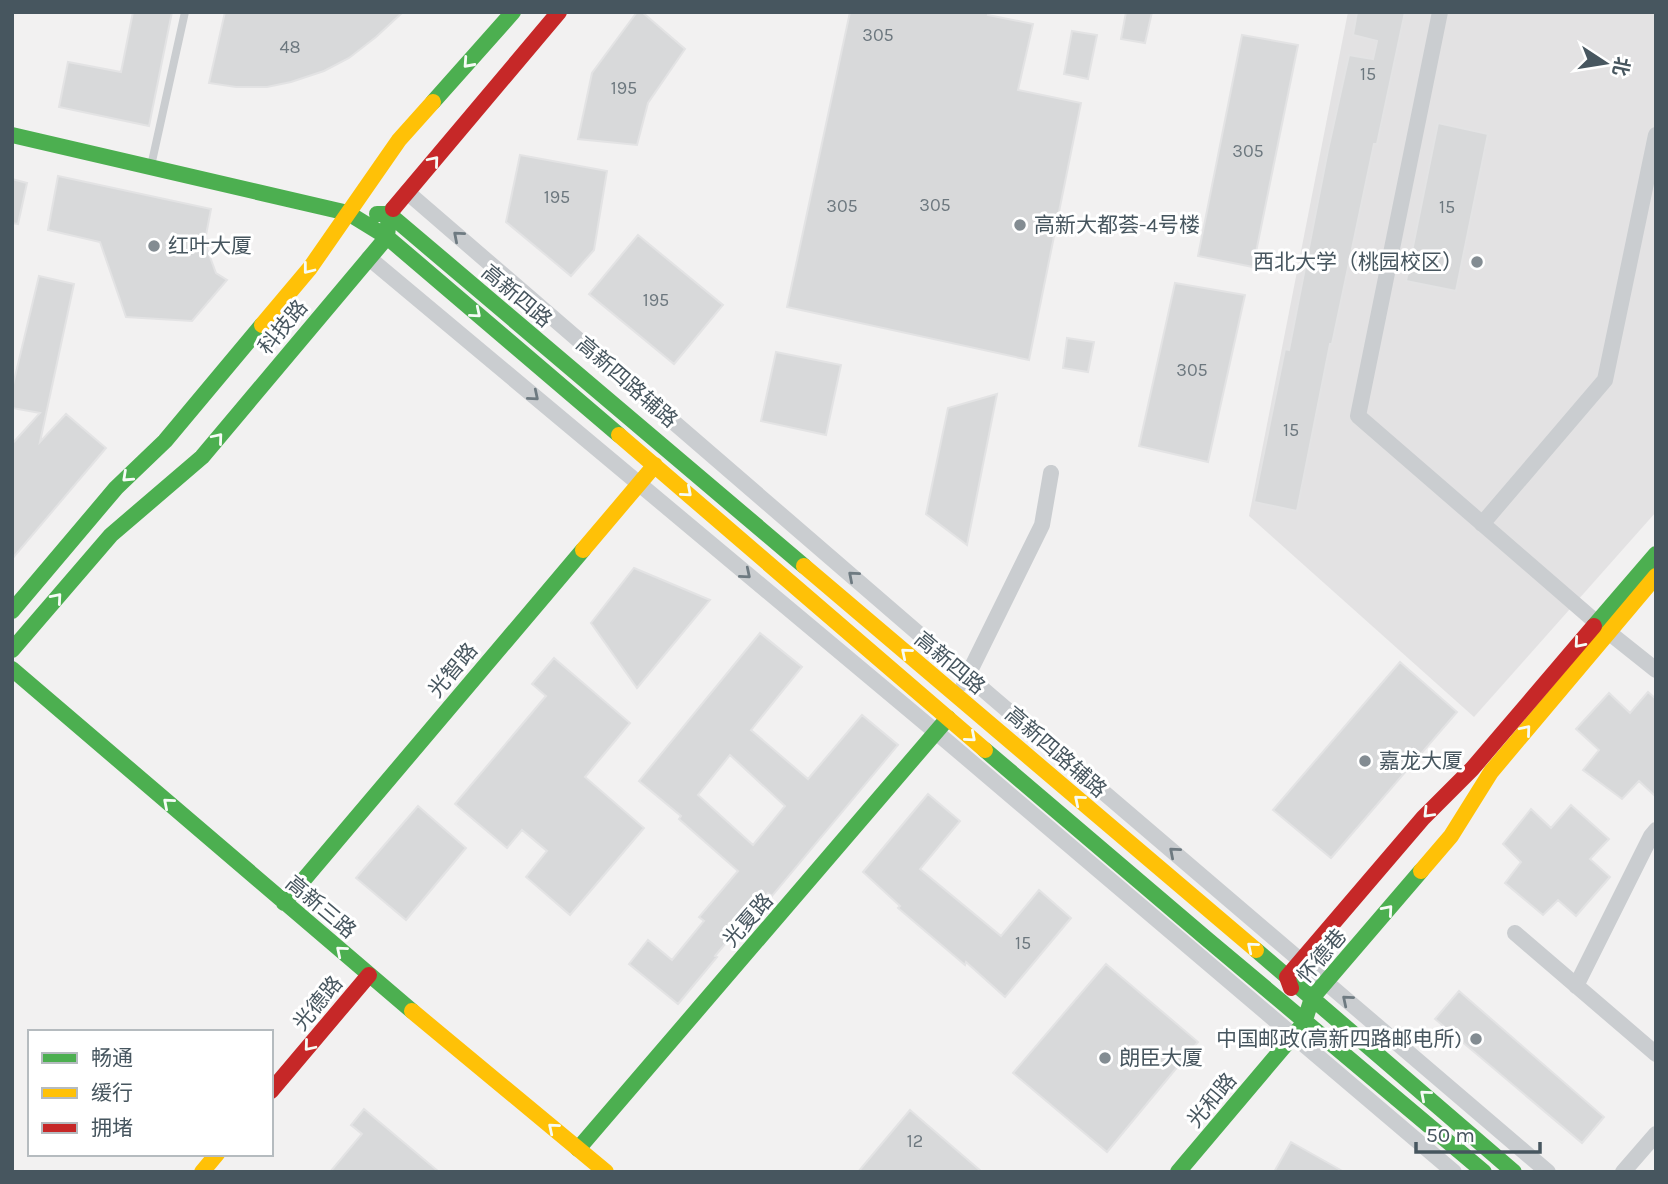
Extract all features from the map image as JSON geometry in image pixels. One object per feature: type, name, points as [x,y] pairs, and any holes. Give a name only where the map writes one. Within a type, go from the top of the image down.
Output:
[{"type":"main road","name":"科技路","points":[[12,611],[116,488],[165,441],[310,268],[399,140],[513,12]]},
{"type":"main road","points":[[387,237],[389,214],[559,12]]},
{"type":"main road","name":"高新四路","points":[[12,135],[348,213],[389,214],[1514,1172]]},
{"type":"main road","name":"高新四路","points":[[348,213],[387,237],[1304,1023],[1484,1172]]},
{"type":"main road","name":"科技路","points":[[12,650],[111,535],[202,457],[387,237]]},
{"type":"main road","name":"光智路","points":[[284,903],[655,465]]},
{"type":"main road","name":"怀德巷","points":[[1304,1023],[1312,998],[1451,836],[1491,772],[1656,554]]},
{"type":"main road","name":"怀德巷","points":[[1304,1023],[1287,977],[1423,818],[1603,627],[1656,576]]},
{"type":"main road","name":"高新三路","points":[[12,668],[284,903],[606,1172]]},
{"type":"main road","name":"光夏路","points":[[579,1149],[948,718]]},
{"type":"main road","name":"光德路","points":[[273,1088],[369,975]]},
{"type":"main road","name":"光和路","points":[[1178,1172],[1304,1023]]},
{"type":"main road","points":[[202,1172],[215,1156]]},
{"type":"street","points":[[1440,12],[1357,416],[1656,670]]},
{"type":"street","points":[[1482,524],[1605,380],[1656,135]]},
{"type":"street","name":"高新四路辅路","points":[[407,192],[1548,1172]]},
{"type":"street","points":[[369,258],[936,732],[1454,1172]]},
{"type":"street","points":[[957,696],[1041,525],[1051,473]]},
{"type":"street","points":[[1576,986],[1656,830]]},
{"type":"street","points":[[1515,933],[1656,1054]]},
{"type":"street","points":[[1623,1172],[1656,1134]]},
{"type":"lane","points":[[151,166],[186,12]]},
{"type":"shaded area","name":"西北大学（桃园校区）","points":[[1348,12],[1656,12],[1656,512],[1474,717],[1249,516]]},
{"type":"building","points":[[133,12],[172,12],[149,126],[59,107],[68,62],[121,72]]},
{"type":"building","points":[[225,12],[403,12],[349,58],[324,71],[267,87],[236,87],[209,83]]},
{"type":"building","points":[[637,12],[642,12],[685,49],[648,103],[637,145],[578,139],[592,73]]},
{"type":"building","points":[[850,12],[989,12],[988,15],[1033,24],[1018,90],[1081,103],[1029,360],[787,307]]},
{"type":"building","points":[[1126,12],[1152,12],[1145,43],[1121,39]]},
{"type":"building","points":[[1357,12],[1405,12],[1330,344],[1297,511],[1254,502],[1285,349],[1289,350],[1349,55],[1373,59],[1377,41],[1353,35]]},
{"type":"building","points":[[1072,31],[1097,35],[1088,79],[1064,74]]},
{"type":"building","points":[[1242,35],[1298,45],[1253,267],[1198,256]]},
{"type":"building","points":[[1438,123],[1488,134],[1456,291],[1406,281]]},
{"type":"building","points":[[520,155],[607,171],[594,250],[571,276],[506,222]]},
{"type":"building","name":"红叶大厦","points":[[58,176],[211,209],[206,235],[207,249],[216,273],[227,280],[192,321],[126,317],[100,242],[48,230]]},
{"type":"building","points":[[12,179],[27,183],[18,224],[12,223]]},
{"type":"building","points":[[638,235],[723,305],[674,364],[589,294]]},
{"type":"building","points":[[39,276],[74,284],[40,442],[66,414],[106,448],[12,559],[12,444],[40,413],[12,408],[12,389]]},
{"type":"building","points":[[1175,283],[1245,295],[1208,462],[1139,446]]},
{"type":"building","points":[[1067,338],[1094,342],[1088,372],[1063,368]]},
{"type":"building","points":[[776,352],[841,365],[826,435],[761,421]]},
{"type":"building","points":[[997,394],[967,545],[926,514],[948,408]]},
{"type":"building","points":[[634,568],[710,600],[637,688],[591,623]]},
{"type":"building","points":[[760,633],[802,667],[751,730],[808,779],[862,715],[898,745],[772,896],[768,893],[678,1004],[629,964],[648,940],[672,960],[704,921],[699,917],[738,871],[679,819],[681,816],[639,781]],"holes":[[[730,755],[785,806],[753,845],[698,795]]]},
{"type":"building","points":[[554,658],[630,723],[585,777],[644,828],[570,915],[526,877],[547,851],[522,830],[507,848],[455,804],[546,696],[532,684]]},
{"type":"building","name":"嘉龙大厦","points":[[1400,662],[1457,712],[1331,858],[1273,810]]},
{"type":"building","points":[[1648,692],[1656,699],[1656,797],[1639,781],[1622,799],[1583,770],[1599,750],[1576,729],[1609,693],[1630,713]]},
{"type":"building","points":[[928,794],[960,821],[920,869],[1001,936],[1039,890],[1071,918],[1005,997],[898,908],[900,906],[863,872]]},
{"type":"building","points":[[1571,805],[1609,839],[1590,859],[1610,877],[1576,916],[1558,900],[1543,915],[1505,883],[1521,862],[1503,844],[1531,809],[1551,828]]},
{"type":"building","points":[[418,806],[466,848],[406,920],[356,878]]},
{"type":"building","name":"朗臣大厦","points":[[1106,964],[1198,1042],[1107,1152],[1013,1073]]},
{"type":"building","points":[[1459,991],[1604,1117],[1582,1143],[1435,1019]]},
{"type":"building","points":[[364,1109],[439,1172],[330,1172],[362,1134],[351,1125]]},
{"type":"building","points":[[910,1110],[982,1172],[858,1172]]},
{"type":"building","points":[[1291,1142],[1344,1172],[1274,1172]]},
{"type":"traffic: fast","points":[[433,102],[513,12]]},
{"type":"traffic: fast","points":[[12,135],[348,213],[387,237],[619,435]]},
{"type":"traffic: fast","points":[[12,650],[111,535],[202,457],[387,237],[389,214],[393,209]]},
{"type":"traffic: fast","points":[[377,214],[389,214],[804,566]]},
{"type":"traffic: fast","points":[[12,611],[116,488],[165,441],[262,325]]},
{"type":"traffic: fast","points":[[284,903],[583,550]]},
{"type":"traffic: fast","points":[[1594,626],[1656,554]]},
{"type":"traffic: fast","points":[[12,669],[412,1011]]},
{"type":"traffic: fast","points":[[578,1149],[948,718]]},
{"type":"traffic: fast","points":[[985,750],[1484,1172]]},
{"type":"traffic: fast","points":[[1178,1172],[1304,1023],[1312,998],[1421,871]]},
{"type":"traffic: fast","points":[[1256,950],[1514,1172]]},
{"type":"traffic: slow","points":[[262,325],[310,268],[399,140],[433,102]]},
{"type":"traffic: slow","points":[[619,435],[985,750]]},
{"type":"traffic: slow","points":[[583,550],[655,465]]},
{"type":"traffic: slow","points":[[804,566],[1256,950]]},
{"type":"traffic: slow","points":[[1421,871],[1451,836],[1491,772],[1656,576]]},
{"type":"traffic: slow","points":[[412,1011],[606,1172]]},
{"type":"traffic: slow","points":[[202,1172],[215,1156]]},
{"type":"traffic: jam","points":[[393,209],[559,12]]},
{"type":"traffic: jam","points":[[1291,988],[1287,977],[1423,818],[1472,769],[1594,626]]},
{"type":"traffic: jam","points":[[273,1089],[369,975]]},
{"type":"place","name":"高新大都荟-4号楼","points":[[1020,225]]},
{"type":"place","name":"红叶大厦","points":[[154,246]]},
{"type":"place","name":"西北大学（桃园校区）","points":[[1477,262]]},
{"type":"place","name":"嘉龙大厦","points":[[1365,761]]},
{"type":"place","name":"中国邮政(高新四路邮电所)","points":[[1476,1039]]},
{"type":"place","name":"朗臣大厦","points":[[1105,1058]]}]
